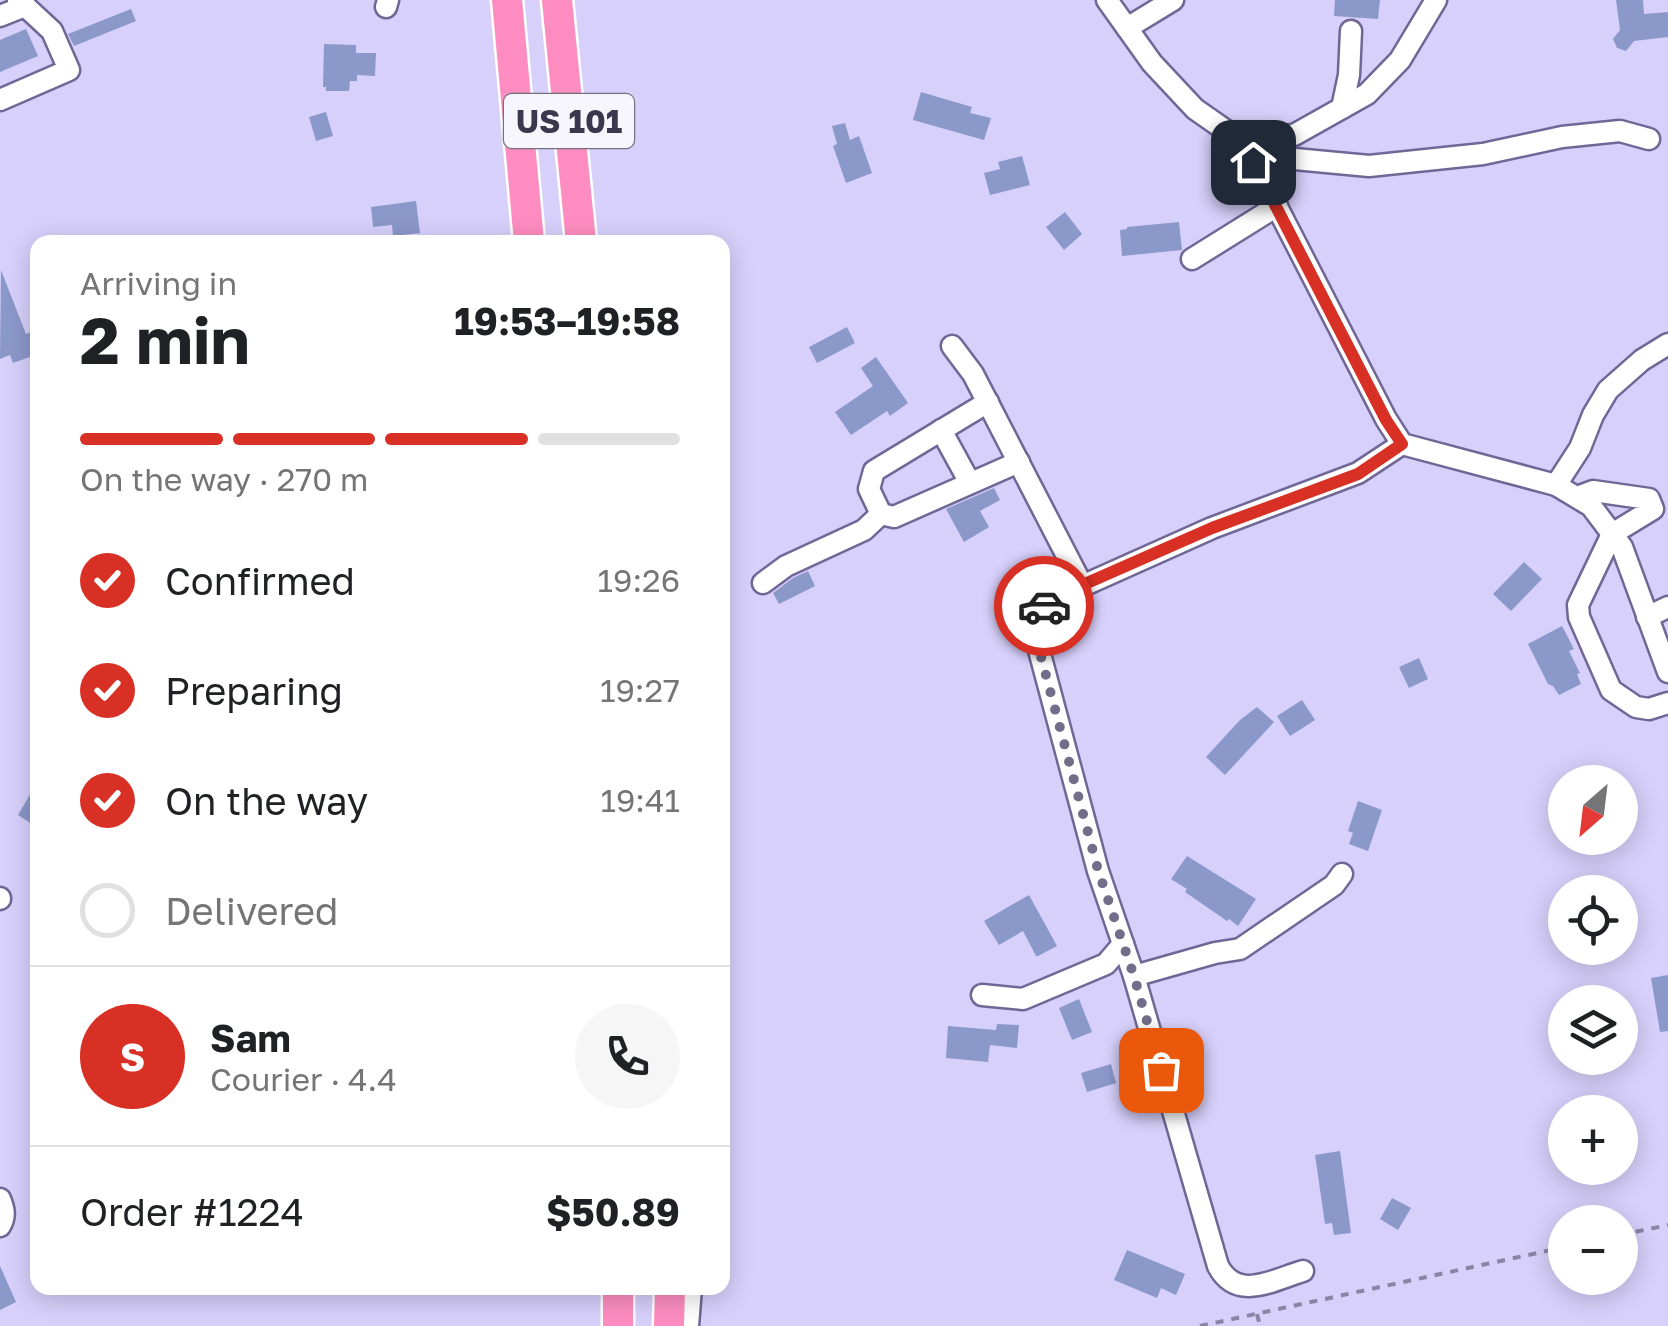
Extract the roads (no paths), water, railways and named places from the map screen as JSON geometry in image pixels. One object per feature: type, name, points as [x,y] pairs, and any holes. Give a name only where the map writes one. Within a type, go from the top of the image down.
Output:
[{"type":"highway","name":"US 101","points":[[507,0],[528,235]]},
{"type":"highway","name":"US 101","points":[[558,0],[580,235]]},
{"type":"highway","points":[[618,1295],[618,1326]]},
{"type":"highway","points":[[669,1326],[670,1295]]},
{"type":"street","points":[[1106,0],[1152,64],[1194,109],[1238,138],[1402,444],[1556,485],[1591,506],[1622,547],[1668,672]]},
{"type":"street","points":[[1127,28],[1173,0]]},
{"type":"street","points":[[1238,138],[1294,135],[1367,94],[1400,60],[1436,0]]},
{"type":"street","points":[[0,16],[21,3],[52,31],[69,70],[0,100]]},
{"type":"street","points":[[1342,108],[1349,75],[1351,31]]},
{"type":"street","points":[[1253,162],[1284,158],[1369,166],[1483,154],[1562,137],[1620,131],[1648,139]]},
{"type":"street","points":[[1192,259],[1277,206]]},
{"type":"street","points":[[1556,485],[1580,448],[1608,390],[1642,360],[1668,344]]},
{"type":"street","points":[[952,346],[973,374],[1082,585]]},
{"type":"street","points":[[881,514],[869,489],[874,471],[988,402]]},
{"type":"street","points":[[942,430],[970,483]]},
{"type":"street","points":[[1304,1271],[1248,1287],[1231,1283],[1223,1276],[1210,1245],[1134,976],[1098,870],[1035,627],[1043,607],[1051,600],[1212,528],[1358,474],[1402,444]]},
{"type":"street","points":[[881,514],[894,516],[1019,462]]},
{"type":"street","points":[[1577,498],[1593,491],[1650,499],[1653,508],[1647,514],[1612,534],[1578,605],[1579,616],[1611,690],[1636,707],[1668,703]]},
{"type":"street","points":[[763,583],[786,566],[864,530],[881,514]]},
{"type":"street","points":[[1647,617],[1668,608]]},
{"type":"street","points":[[1134,976],[1215,953],[1240,950],[1334,885],[1342,874]]},
{"type":"street","points":[[982,995],[1023,999],[1106,964],[1123,944]]},
{"type":"street","points":[[0,1200],[4,1220],[0,1226]]},
{"type":"street","points":[[688,1326],[690,1295]]}]
